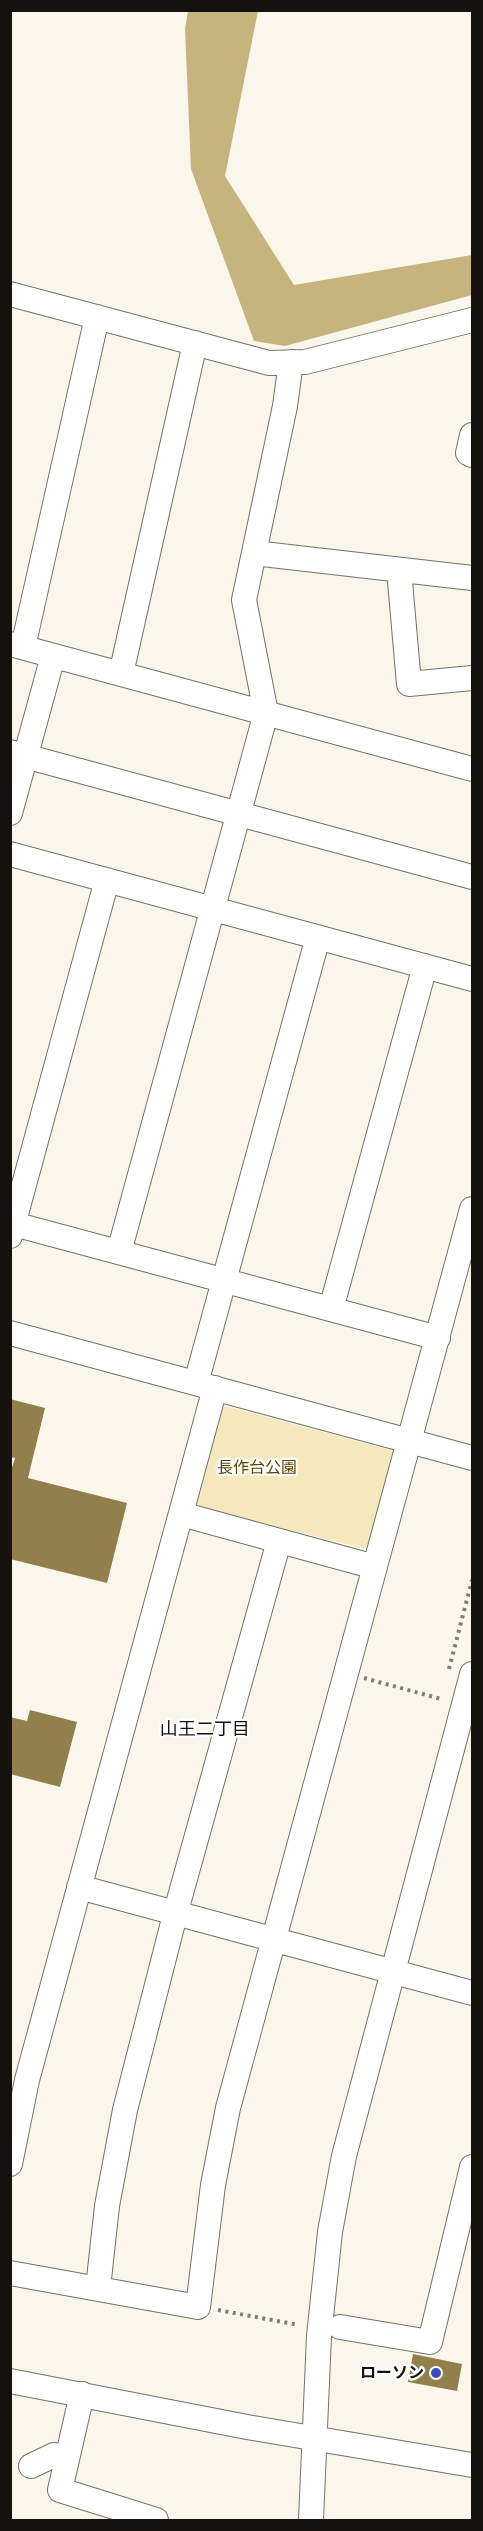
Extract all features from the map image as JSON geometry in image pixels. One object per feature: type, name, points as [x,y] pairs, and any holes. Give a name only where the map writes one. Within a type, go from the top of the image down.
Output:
[{"type":"street","points":[[10,294],[269,363],[305,362],[472,320]]},
{"type":"street","points":[[97,317],[17,646],[472,769]]},
{"type":"street","points":[[122,674],[195,343]]},
{"type":"street","points":[[119,1252],[266,713],[244,600],[285,406],[291,362]]},
{"type":"street","points":[[472,435],[468,453],[472,455]]},
{"type":"street","points":[[254,553],[472,578]]},
{"type":"street","points":[[399,570],[409,684],[472,678]]},
{"type":"street","points":[[10,813],[18,754],[53,656]]},
{"type":"street","points":[[18,754],[472,877]]},
{"type":"street","points":[[10,854],[472,979]]},
{"type":"street","points":[[107,880],[12,1228],[119,1252],[438,1338]]},
{"type":"street","points":[[10,2164],[27,2080],[181,1514],[224,1281],[318,937]]},
{"type":"street","points":[[331,1310],[424,966]]},
{"type":"street","points":[[10,2273],[198,2307],[213,2185],[228,2108],[472,1209]]},
{"type":"street","points":[[10,1333],[472,1458]]},
{"type":"street","points":[[181,1514],[375,1567]]},
{"type":"street","points":[[98,2288],[107,2206],[125,2110],[176,1911],[279,1541]]},
{"type":"street","points":[[311,2520],[319,2336],[330,2232],[344,2156],[472,1674]]},
{"type":"street","points":[[79,1887],[176,1911],[472,1993]]},
{"type":"street","points":[[340,2327],[430,2342],[472,2167]]},
{"type":"street","points":[[10,2381],[472,2466]]},
{"type":"street","points":[[82,2394],[60,2490],[156,2520]]},
{"type":"street","points":[[31,2466],[54,2455],[67,2458]]},
{"type":"path","points":[[345,1673],[441,1699]]},
{"type":"path","points":[[198,2307],[299,2325]]},
{"type":"green space","name":"長作台公園","points":[[221,1405],[394,1451],[367,1549],[194,1506]]},
{"type":"shaded area","points":[[188,11],[258,11],[225,176],[294,285],[472,255],[472,295],[285,346],[254,341],[191,169],[185,29]]},
{"type":"building","points":[[10,1399],[45,1408],[28,1478],[127,1503],[107,1583],[10,1559],[10,1474],[15,1458],[10,1457]]},
{"type":"building","points":[[30,1710],[77,1722],[60,1787],[10,1774],[10,1717],[27,1721]]},
{"type":"building","points":[[413,2354],[462,2364],[457,2391],[408,2382]]},
{"type":"place","name":"ローソン","points":[[436,2373]]},
{"type":"district","name":"山王二丁目","points":[[205,1729]]}]
